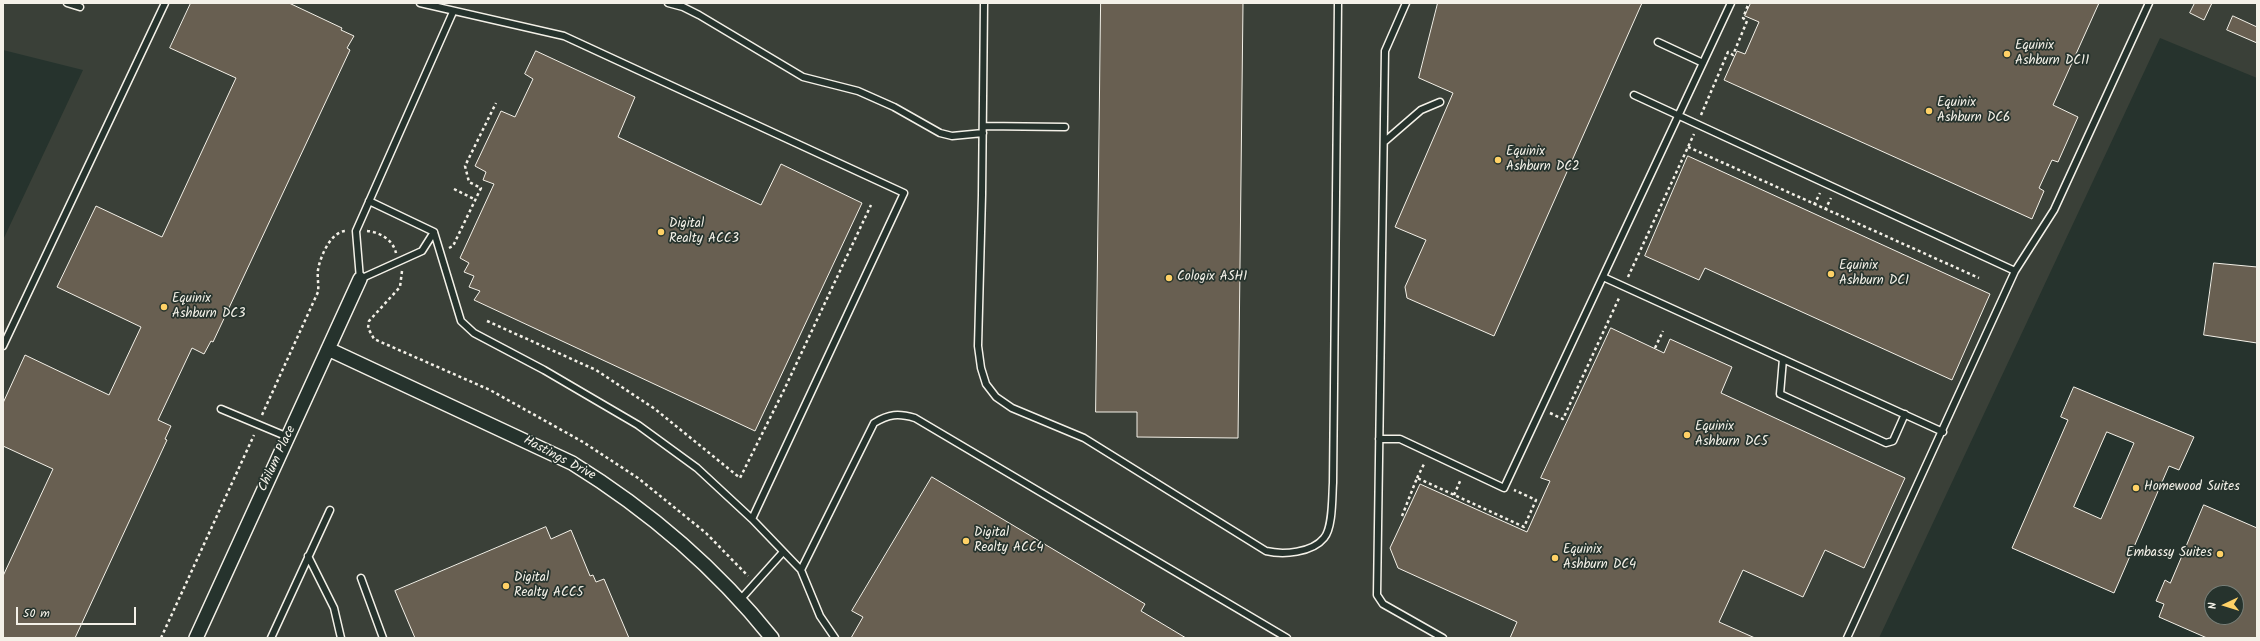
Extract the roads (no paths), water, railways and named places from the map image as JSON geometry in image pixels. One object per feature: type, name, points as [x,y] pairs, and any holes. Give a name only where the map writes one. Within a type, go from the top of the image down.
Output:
[{"type":"street","name":"Chilum Place","points":[[196,638],[360,279]]},
{"type":"street","name":"Hastings Drive","points":[[328,349],[572,463],[636,506],[678,540],[740,600],[772,638]]},
{"type":"lane","points":[[67,3],[80,7]]},
{"type":"lane","points":[[3,346],[165,3]]},
{"type":"lane","points":[[420,3],[453,12],[564,36],[904,193],[752,519]]},
{"type":"lane","points":[[668,3],[683,7],[699,14],[803,77],[858,91],[894,107],[940,133],[952,136],[983,134]]},
{"type":"lane","points":[[984,3],[983,134],[978,346],[981,368],[986,384],[996,397],[1012,408],[1084,438],[1266,551],[1280,554],[1308,548],[1324,538],[1330,524],[1333,483],[1338,3]]},
{"type":"lane","points":[[1406,3],[1385,51],[1377,594],[1383,604],[1443,638]]},
{"type":"lane","points":[[1379,439],[1400,439],[1504,488],[1730,3]]},
{"type":"lane","points":[[1847,638],[1943,432],[2015,272],[2054,210],[2150,3]]},
{"type":"lane","points":[[434,232],[422,251],[360,279],[356,231],[453,12]]},
{"type":"lane","points":[[1658,42],[1703,63]]},
{"type":"lane","points":[[1634,95],[2015,272]]},
{"type":"lane","points":[[1384,142],[1421,110],[1440,102]]},
{"type":"lane","points":[[983,126],[1065,127]]},
{"type":"lane","points":[[369,201],[434,232]]},
{"type":"lane","points":[[434,232],[461,321],[474,334],[544,370],[638,425],[697,468],[752,519],[801,570],[820,616],[835,638]]},
{"type":"lane","points":[[1603,277],[1943,432]]},
{"type":"lane","points":[[1783,360],[1780,394],[1886,444],[1893,441],[1904,414]]},
{"type":"lane","points":[[221,409],[288,437]]},
{"type":"lane","points":[[801,570],[874,423],[886,416],[900,414],[915,418],[1287,638]]},
{"type":"lane","points":[[271,638],[330,510]]},
{"type":"lane","points":[[740,600],[783,552]]},
{"type":"lane","points":[[308,556],[334,608],[341,638]]},
{"type":"lane","points":[[361,578],[383,638]]},
{"type":"place","name":"Equinix Ashburn DC11","points":[[2007,54]]},
{"type":"place","name":"Equinix Ashburn DC6","points":[[1929,111]]},
{"type":"place","name":"Equinix Ashburn DC2","points":[[1498,160]]},
{"type":"place","name":"Digital Realty ACC3","points":[[661,232]]},
{"type":"place","name":"Equinix Ashburn DC1","points":[[1831,274]]},
{"type":"place","name":"Cologix ASH1","points":[[1169,278]]},
{"type":"place","name":"Equinix Ashburn DC3","points":[[164,307]]},
{"type":"place","name":"Equinix Ashburn DC5","points":[[1687,435]]},
{"type":"place","name":"Homewood Suites","points":[[2136,488]]},
{"type":"place","name":"Digital Realty ACC4","points":[[966,541]]},
{"type":"place","name":"Embassy Suites","points":[[2220,554]]},
{"type":"place","name":"Equinix Ashburn DC4","points":[[1555,558]]},
{"type":"place","name":"Digital Realty ACC5","points":[[506,586]]}]
